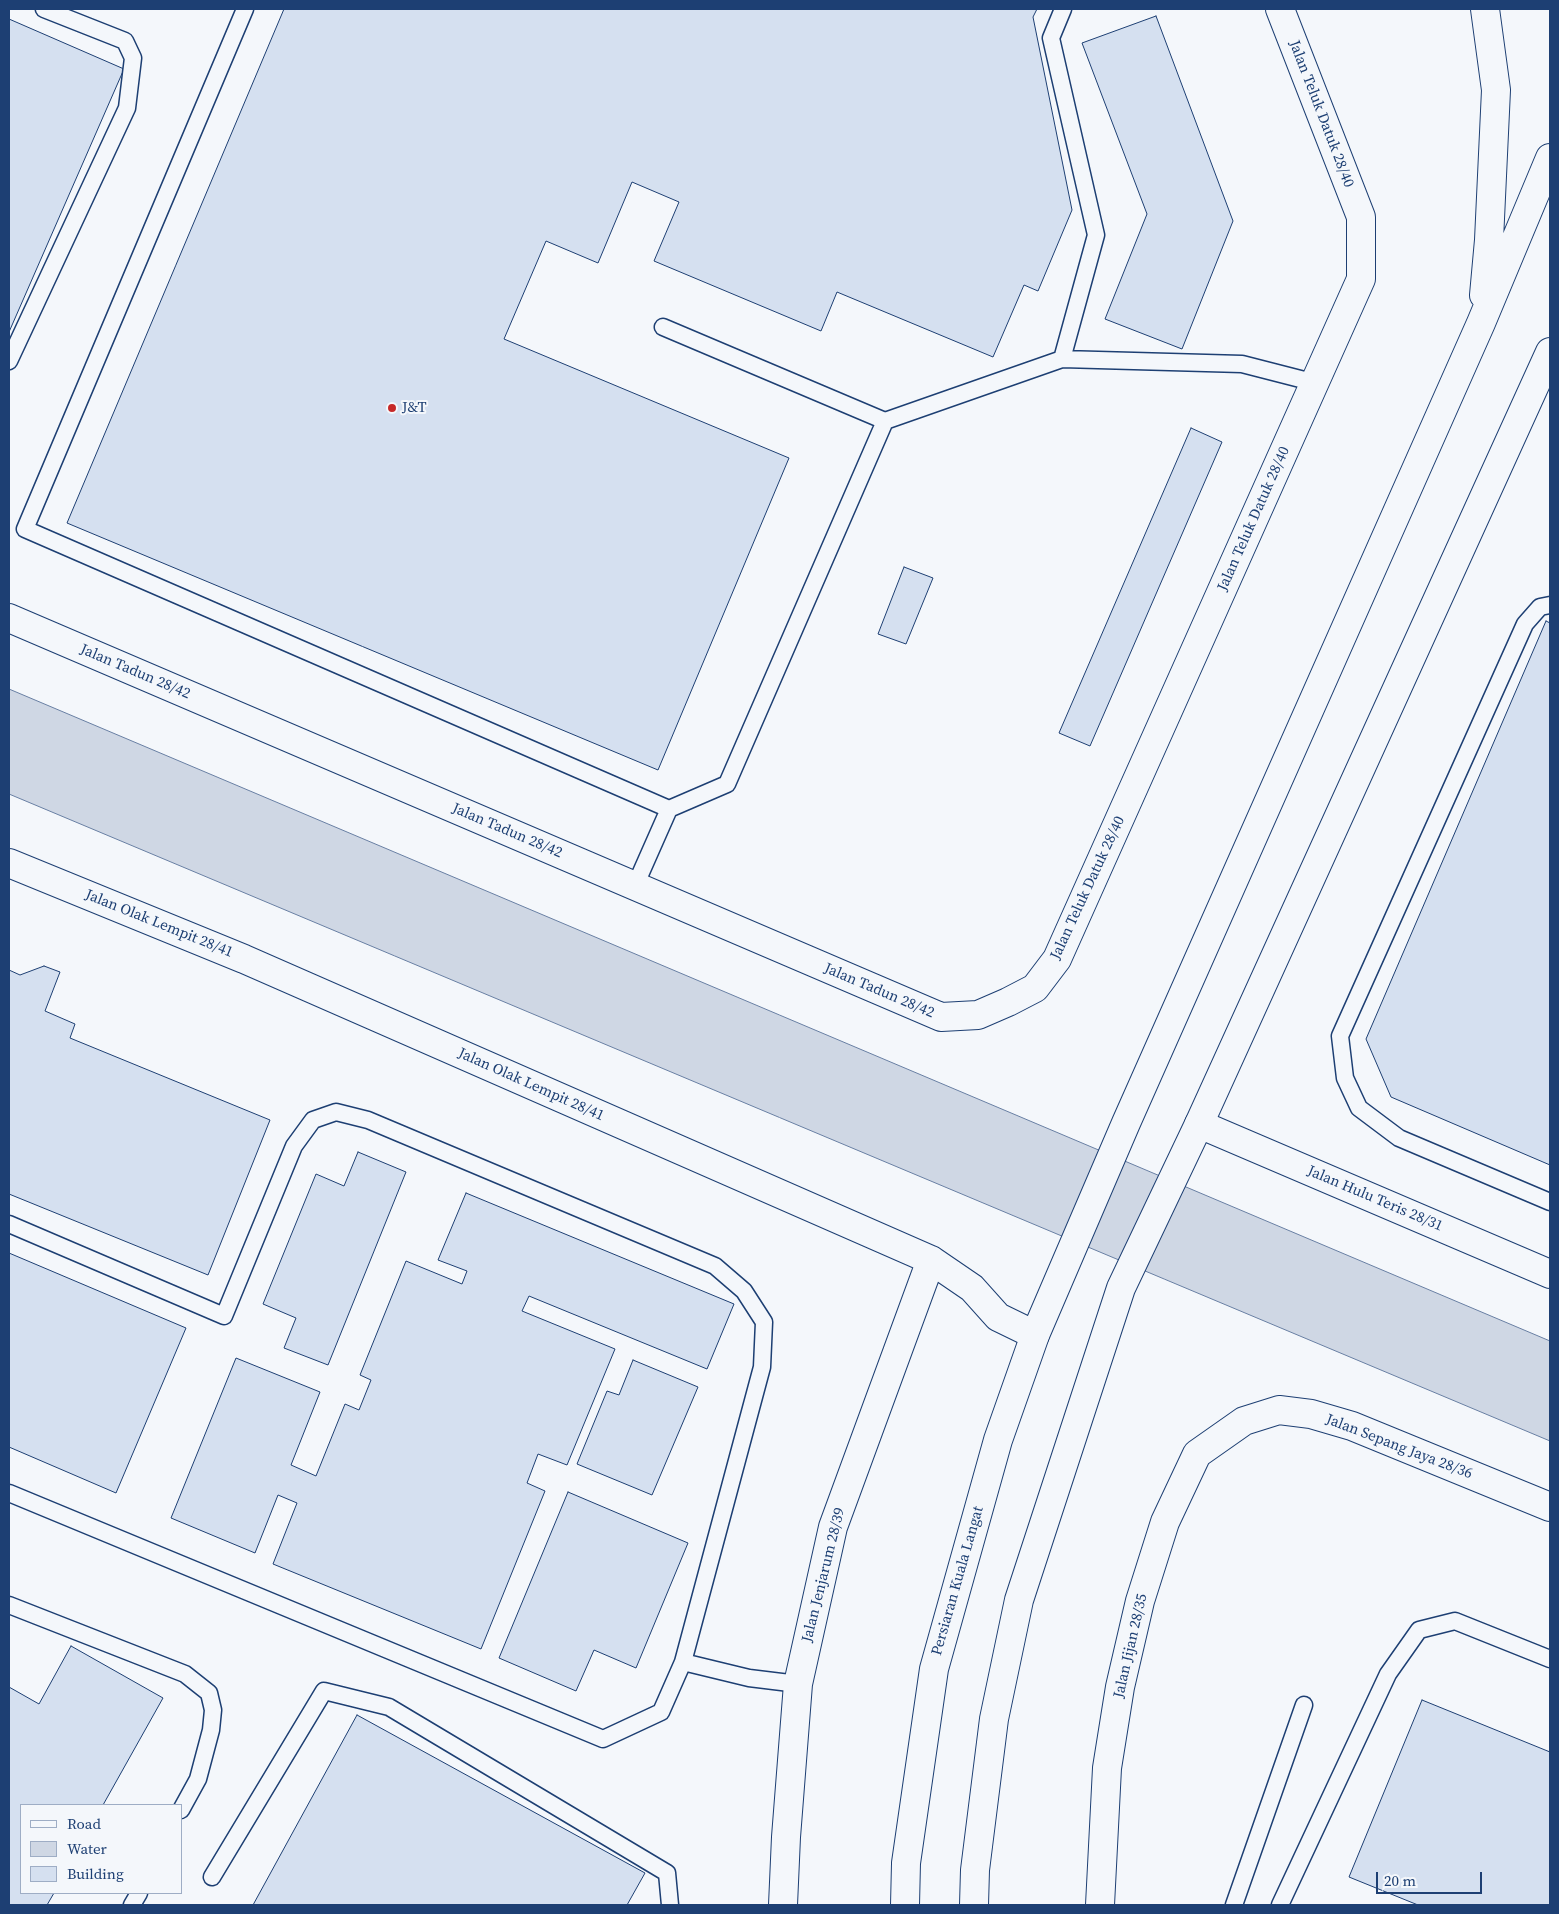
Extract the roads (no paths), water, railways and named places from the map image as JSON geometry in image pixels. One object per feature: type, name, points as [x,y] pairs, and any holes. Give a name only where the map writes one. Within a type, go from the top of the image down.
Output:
[{"type":"street","name":"Jalan Teluk Datuk 28/40","points":[[1008,1002],[1035,988],[1057,959],[1361,279],[1361,217],[1280,9]]},
{"type":"street","points":[[1481,324],[1489,240],[1496,90],[1485,9]]},
{"type":"street","name":"Persiaran Kuala Langat","points":[[905,1905],[906,1863],[934,1669],[998,1440],[1035,1336],[1126,1122],[1481,324],[1550,158]]},
{"type":"street","points":[[974,1905],[975,1870],[994,1719],[1019,1600],[1121,1288],[1199,1124],[1550,352]]},
{"type":"street","name":"Jalan Tadun 28/42","points":[[9,618],[942,1018],[978,1015],[1008,1002]]},
{"type":"street","name":"Jalan Olak Lempit 28/41","points":[[9,863],[244,959],[931,1260],[972,1288],[998,1317],[1035,1336]]},
{"type":"street","name":"Jalan Hulu Teris 28/31","points":[[1199,1124],[1550,1274]]},
{"type":"street","name":"Jalan Jenjarum 28/39","points":[[783,1905],[786,1836],[798,1684],[833,1527],[931,1260]]},
{"type":"street","name":"Jalan Sepang Jaya 28/36","points":[[1244,1421],[1279,1410],[1311,1414],[1352,1426],[1550,1507]]},
{"type":"street","name":"Jalan Jijan 28/35","points":[[1100,1905],[1107,1768],[1120,1687],[1140,1601],[1165,1522],[1197,1454],[1244,1421]]},
{"type":"lane","points":[[9,361],[126,108],[133,58],[125,41],[44,9]]},
{"type":"lane","points":[[246,9],[25,528],[668,809]]},
{"type":"lane","points":[[1062,359],[1096,235],[1051,38],[1063,9]]},
{"type":"lane","points":[[663,327],[885,421],[1062,359],[1242,364],[1316,383]]},
{"type":"lane","points":[[634,886],[668,809],[728,784],[885,421]]},
{"type":"lane","points":[[1550,605],[1540,607],[1526,624],[1340,1036],[1345,1078],[1359,1108],[1399,1138],[1550,1202]]},
{"type":"lane","points":[[9,1224],[224,1316],[294,1146],[313,1120],[336,1112],[368,1120],[715,1266],[744,1291],[764,1322],[762,1367],[683,1662],[661,1712],[603,1738],[9,1493]]},
{"type":"lane","points":[[9,1605],[185,1674],[209,1693],[213,1710],[211,1730],[198,1778],[182,1808]]},
{"type":"lane","points":[[1280,1905],[1388,1674],[1419,1630],[1455,1621],[1550,1659]]},
{"type":"lane","points":[[683,1662],[749,1678],[798,1684]]},
{"type":"lane","points":[[212,1877],[324,1691],[389,1707],[667,1872],[670,1905]]},
{"type":"lane","points":[[1234,1905],[1304,1705]]},
{"type":"water","points":[[9,689],[1550,1341],[1550,1441],[9,794]]},
{"type":"place","name":"J&T","points":[[392,408]]}]
